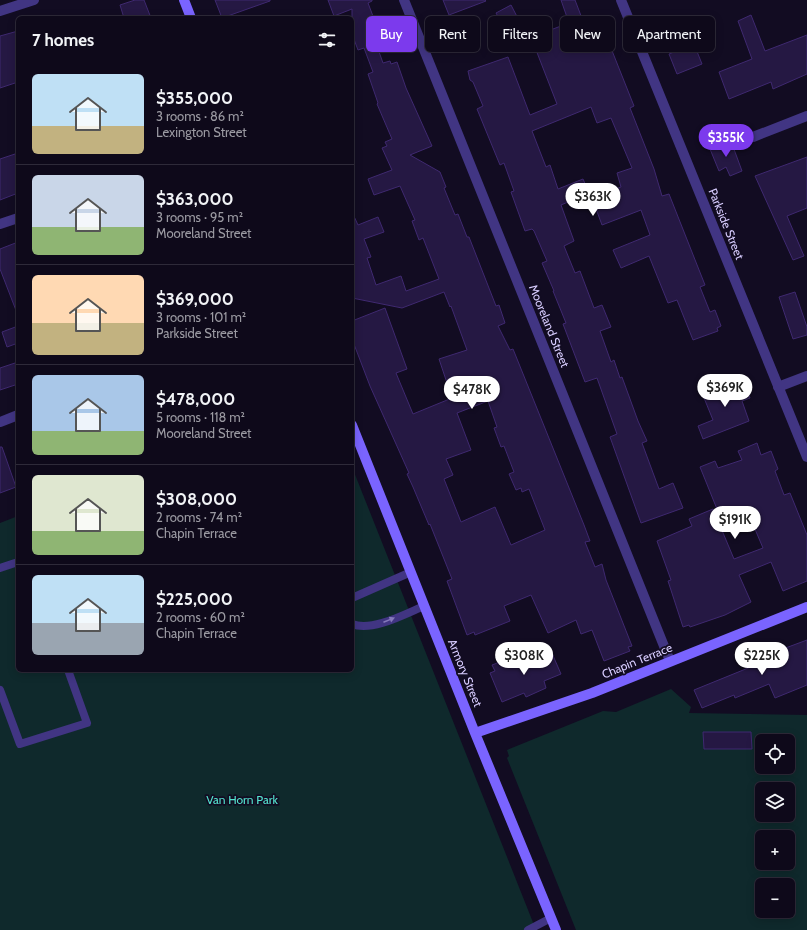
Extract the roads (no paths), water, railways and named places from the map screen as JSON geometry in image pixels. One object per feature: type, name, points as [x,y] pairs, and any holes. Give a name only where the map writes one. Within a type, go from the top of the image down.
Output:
[{"type":"main road","points":[[184,0],[190,16]]},
{"type":"main road","name":"Armory Street","points":[[354,430],[475,734],[556,930]]},
{"type":"main road","name":"Chapin Terrace","points":[[475,734],[592,693],[807,606]]},
{"type":"street","points":[[0,11],[34,0]]},
{"type":"street","name":"Mooreland Street","points":[[404,0],[670,661]]},
{"type":"street","name":"Parkside Street","points":[[621,0],[807,458]]},
{"type":"street","points":[[753,137],[807,116]]},
{"type":"street","points":[[0,224],[16,219]]},
{"type":"street","points":[[778,387],[807,376]]},
{"type":"street","points":[[0,422],[16,416]]},
{"type":"lane","points":[[0,568],[16,563]]},
{"type":"lane","points":[[354,597],[411,572]]},
{"type":"lane","points":[[354,625],[357,626],[379,624],[424,606]]},
{"type":"lane","points":[[0,690],[20,744],[87,723],[69,672]]},
{"type":"lane","points":[[528,930],[551,918]]},
{"type":"park label","name":"Van Horn Park","points":[[242,800]]}]
